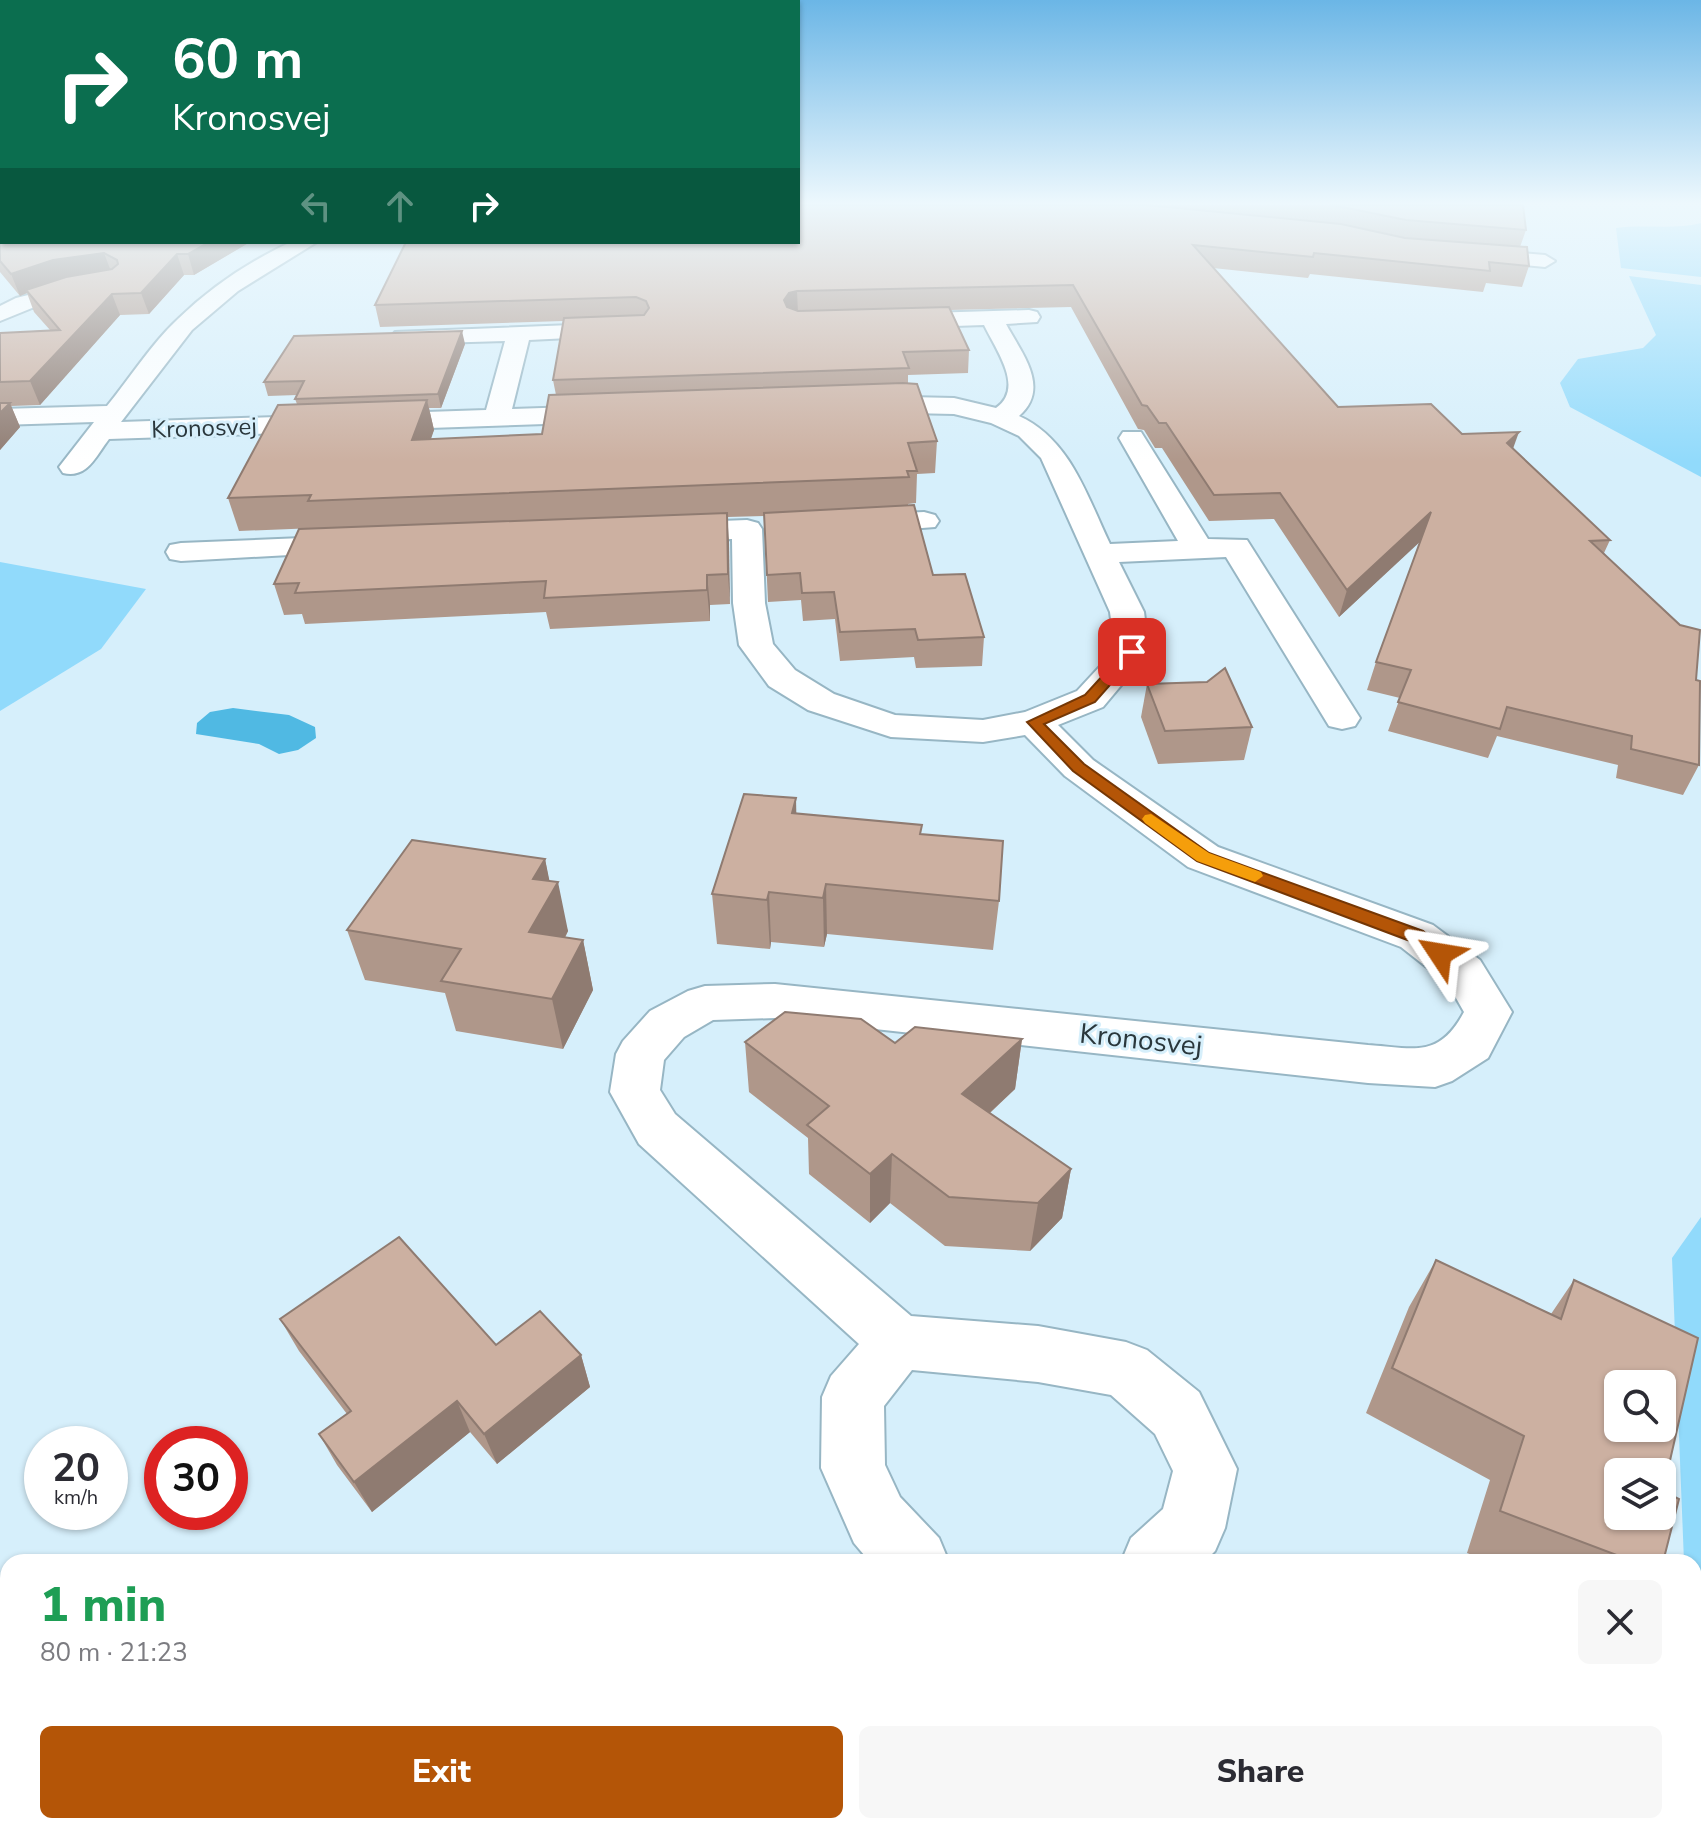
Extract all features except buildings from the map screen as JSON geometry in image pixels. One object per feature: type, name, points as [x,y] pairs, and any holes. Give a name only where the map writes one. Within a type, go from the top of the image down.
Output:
[{"type":"street","points":[[0,314],[65,291]]},
{"type":"street","name":"Kronosvej","points":[[73,467],[184,325],[225,291]]},
{"type":"street","points":[[873,321],[1029,317]]},
{"type":"street","points":[[992,318],[1021,378],[1024,393],[1015,407],[1000,417]]},
{"type":"street","points":[[382,337],[638,329]]},
{"type":"street","points":[[497,418],[519,333]]},
{"type":"street","points":[[637,533],[762,528],[749,603],[756,645],[782,678],[821,702],[891,726],[983,731],[1034,722],[1090,699],[1132,652],[1127,612],[1053,455],[1028,430],[1000,417],[954,406],[902,402],[840,405]]},
{"type":"street","name":"Kronosvej","points":[[0,417],[109,423],[497,418],[637,412]]},
{"type":"street","points":[[1132,438],[1198,548]]},
{"type":"street","points":[[836,525],[924,521]]},
{"type":"street","points":[[181,552],[385,544]]},
{"type":"street","points":[[1099,554],[1236,547],[1342,718]]},
{"type":"street","name":"Kronosvej","points":[[898,1342],[657,1129],[635,1092],[640,1054],[667,1024],[705,1003],[775,1001],[1368,1064],[1435,1068],[1471,1045],[1488,1012],[1464,972],[1417,936],[1203,857],[1079,768],[1034,722]]},
{"type":"street","points":[[908,1554],[877,1520],[853,1468],[853,1397],[898,1342],[1038,1354],[1126,1370],[1177,1413],[1205,1469],[1192,1528],[1164,1554]]},
{"type":"shaded area","points":[[1636,291],[1701,291],[1701,477],[1570,407],[1560,383],[1578,359],[1643,348],[1656,335]]},
{"type":"shaded area","points":[[0,562],[146,589],[101,649],[0,711]]},
{"type":"shaded area","points":[[233,708],[289,715],[315,727],[316,738],[298,750],[279,754],[259,744],[196,734],[197,723],[210,712]]},
{"type":"shaded area","points":[[1701,1217],[1701,1554],[1684,1554],[1672,1258]]},
{"type":"slow traffic","points":[[1151,819],[1203,857],[1255,876]]},
{"type":"route","points":[[1132,652],[1090,699],[1034,722],[1079,768],[1203,857],[1417,936],[1440,954]]}]
